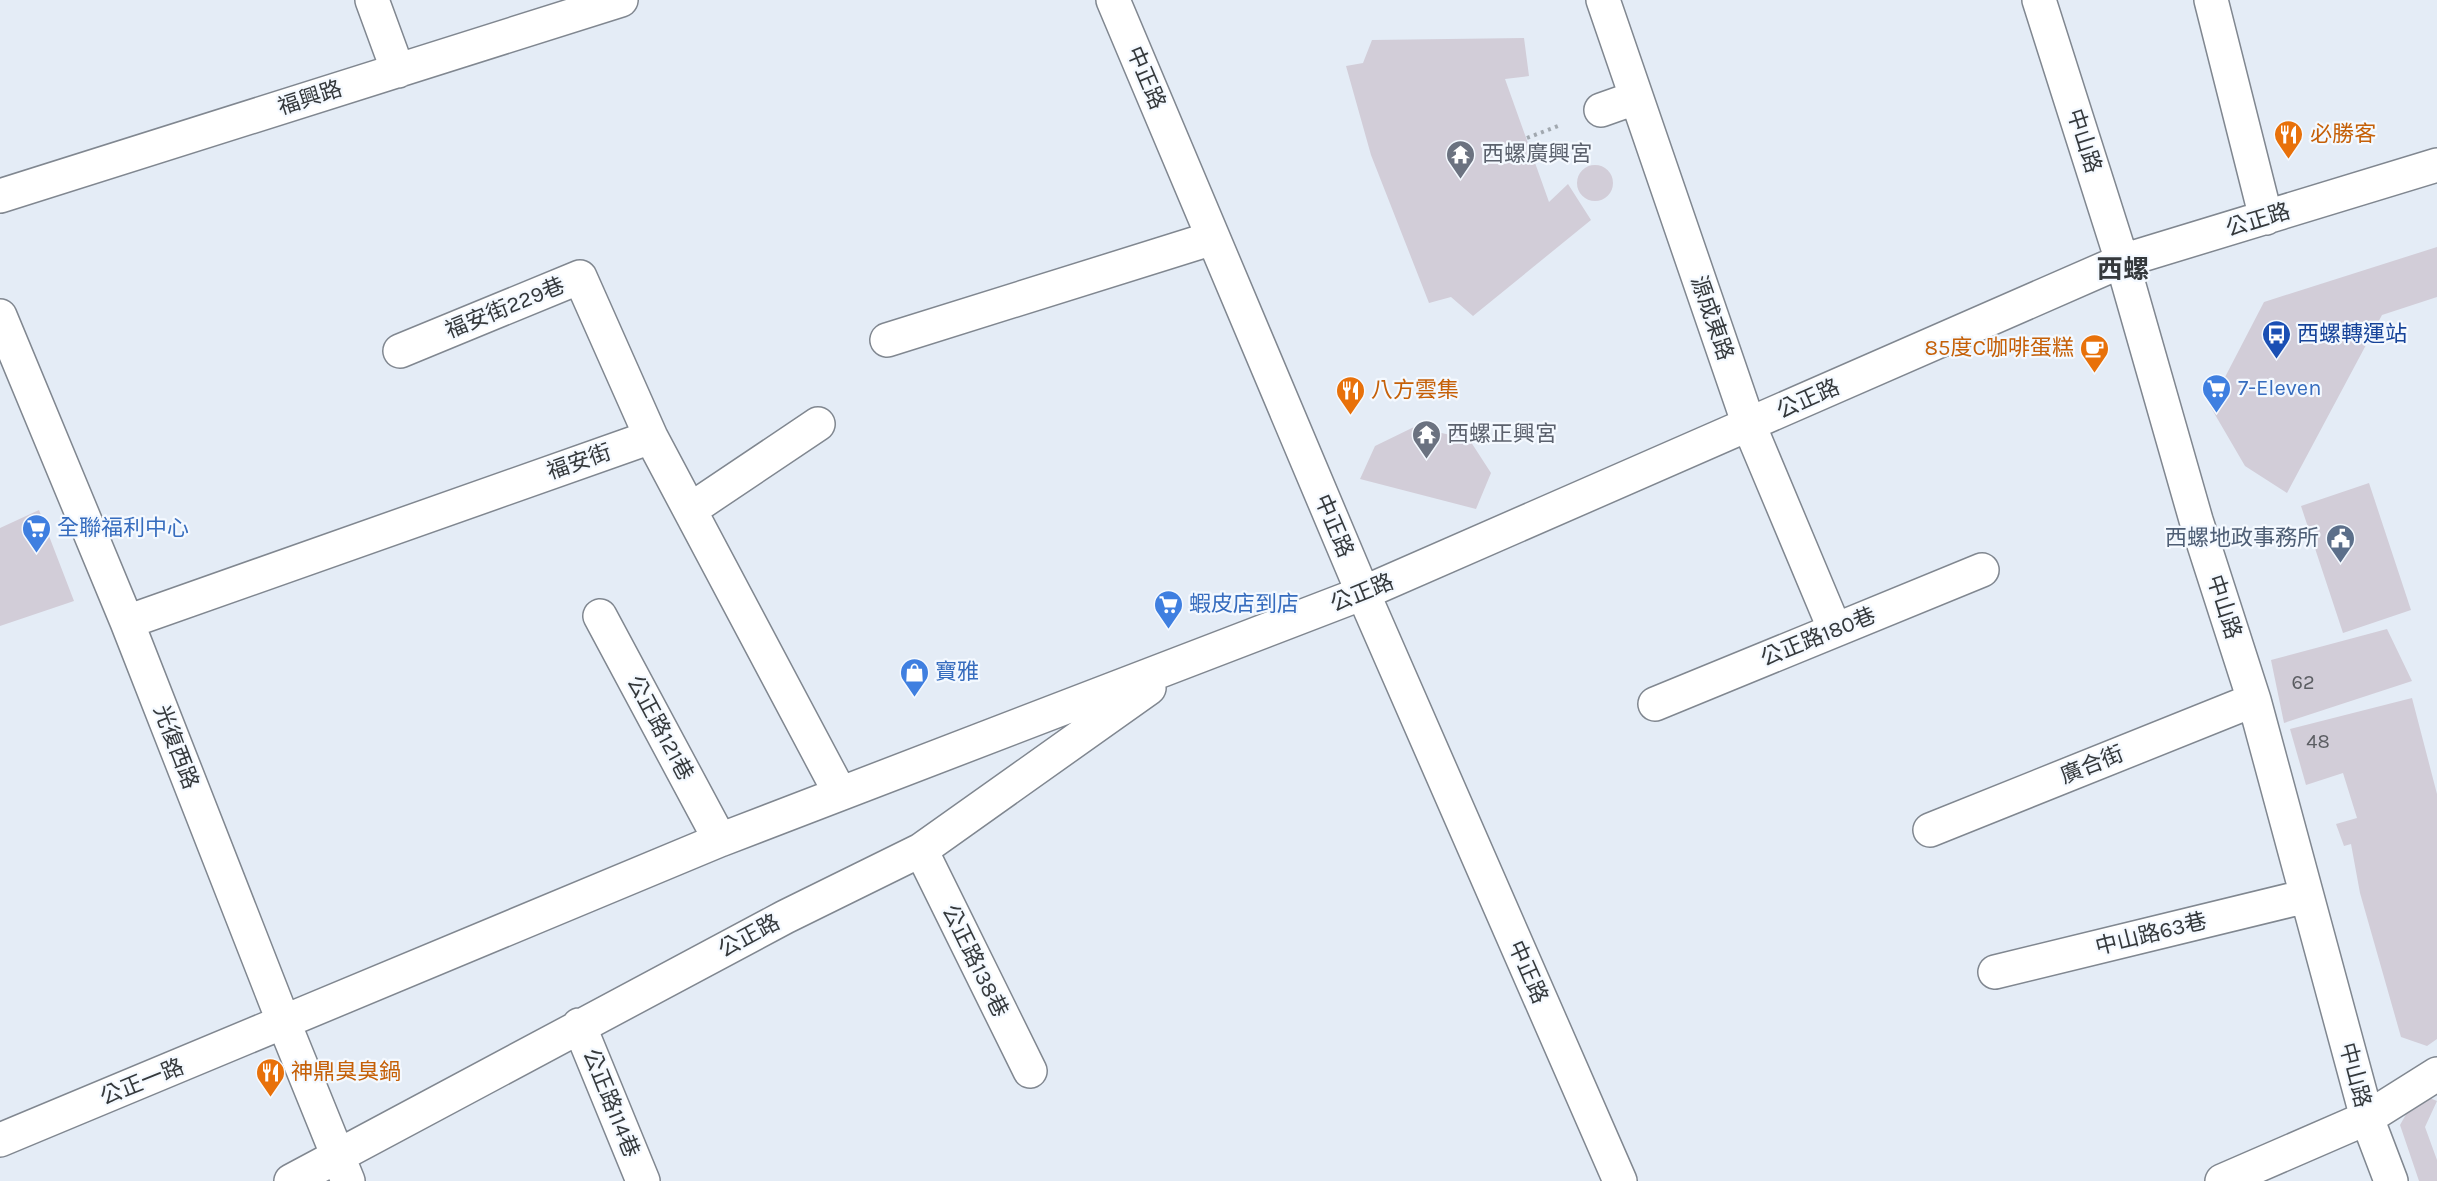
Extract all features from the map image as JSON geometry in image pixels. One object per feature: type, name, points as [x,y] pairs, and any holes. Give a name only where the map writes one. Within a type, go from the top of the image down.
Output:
[{"type":"street","points":[[372,0],[398,70]]},
{"type":"street","name":"福興路","points":[[0,196],[621,0]]},
{"type":"street","name":"中正路","points":[[1113,0],[1363,593],[1620,1181]]},
{"type":"street","name":"源成東路","points":[[1603,0],[1749,425],[1835,630]]},
{"type":"street","name":"中山路","points":[[2038,0],[2122,261],[2196,520],[2254,700],[2367,1118],[2391,1181]]},
{"type":"street","points":[[2211,0],[2266,218]]},
{"type":"street","points":[[1601,110],[1635,98]]},
{"type":"street","name":"公正路","points":[[284,1023],[720,840],[1363,593],[2122,261],[2437,165]]},
{"type":"street","points":[[887,340],[1213,238]]},
{"type":"street","name":"福安街229巷","points":[[400,351],[580,277],[651,437]]},
{"type":"street","name":"光復西路","points":[[0,315],[127,622],[343,1168]]},
{"type":"street","points":[[690,510],[818,424]]},
{"type":"street","points":[[651,437],[840,793]]},
{"type":"street","name":"福安街","points":[[127,622],[651,437]]},
{"type":"street","name":"公正路180巷","points":[[1655,704],[1982,570]]},
{"type":"street","name":"公正路121巷","points":[[600,616],[720,840]]},
{"type":"street","name":"公正路","points":[[291,1181],[343,1168],[579,1025],[785,917],[921,850],[1188,661]]},
{"type":"street","name":"廣合街","points":[[1930,830],[2254,700]]},
{"type":"street","name":"公正路138巷","points":[[921,850],[1030,1071]]},
{"type":"street","name":"中山路63巷","points":[[1995,972],[2307,896]]},
{"type":"street","name":"公正一路","points":[[0,1140],[284,1023]]},
{"type":"street","name":"公正路114巷","points":[[579,1025],[643,1181]]},
{"type":"street","points":[[2222,1181],[2367,1118],[2437,1074]]},
{"type":"path","points":[[1527,138],[1558,126]]},
{"type":"building","points":[[1524,38],[1529,76],[1505,79],[1549,202],[1568,184],[1591,220],[1473,316],[1451,297],[1429,303],[1371,155],[1346,66],[1363,63],[1372,40]]},
{"type":"building","points":[[1595,165],[1607,171],[1613,183],[1607,195],[1595,201],[1583,195],[1577,183],[1583,171]]},
{"type":"building","points":[[2437,247],[2437,297],[2382,315],[2287,493],[2245,466],[2210,406],[2264,302]]},
{"type":"building","name":"西螺正興宮","points":[[1414,427],[1469,439],[1491,473],[1476,509],[1360,479],[1375,446]]},
{"type":"building","points":[[2369,483],[2411,610],[2343,633],[2301,506]]},
{"type":"building","points":[[39,510],[74,601],[0,626],[0,528]]},
{"type":"building","points":[[2387,629],[2412,681],[2284,723],[2271,660]]},
{"type":"building","points":[[2412,698],[2437,794],[2437,1039],[2427,1046],[2401,1037],[2360,893],[2351,844],[2344,846],[2336,824],[2357,818],[2343,773],[2306,785],[2290,729]]},
{"type":"building","points":[[2418,1093],[2437,1101],[2425,1127],[2437,1160],[2437,1181],[2419,1181],[2400,1125]]},
{"type":"place","name":"必勝客","points":[[2289,160]]},
{"type":"place","name":"西螺廣興宮","points":[[1461,180]]},
{"type":"place","name":"西螺轉運站","points":[[2276,360]]},
{"type":"place","name":"85度C咖啡蛋糕","points":[[2095,374]]},
{"type":"place","name":"7-Eleven","points":[[2217,414]]},
{"type":"place","name":"八方雲集","points":[[1350,416]]},
{"type":"place","name":"西螺正興宮","points":[[1426,460]]},
{"type":"place","name":"全聯福利中心","points":[[36,554]]},
{"type":"place","name":"西螺地政事務所","points":[[2340,564]]},
{"type":"place","name":"蝦皮店到店","points":[[1168,630]]},
{"type":"place","name":"寶雅","points":[[914,698]]},
{"type":"place","name":"神鼎臭臭鍋","points":[[270,1098]]},
{"type":"district","name":"西螺","points":[[2123,269]]}]
